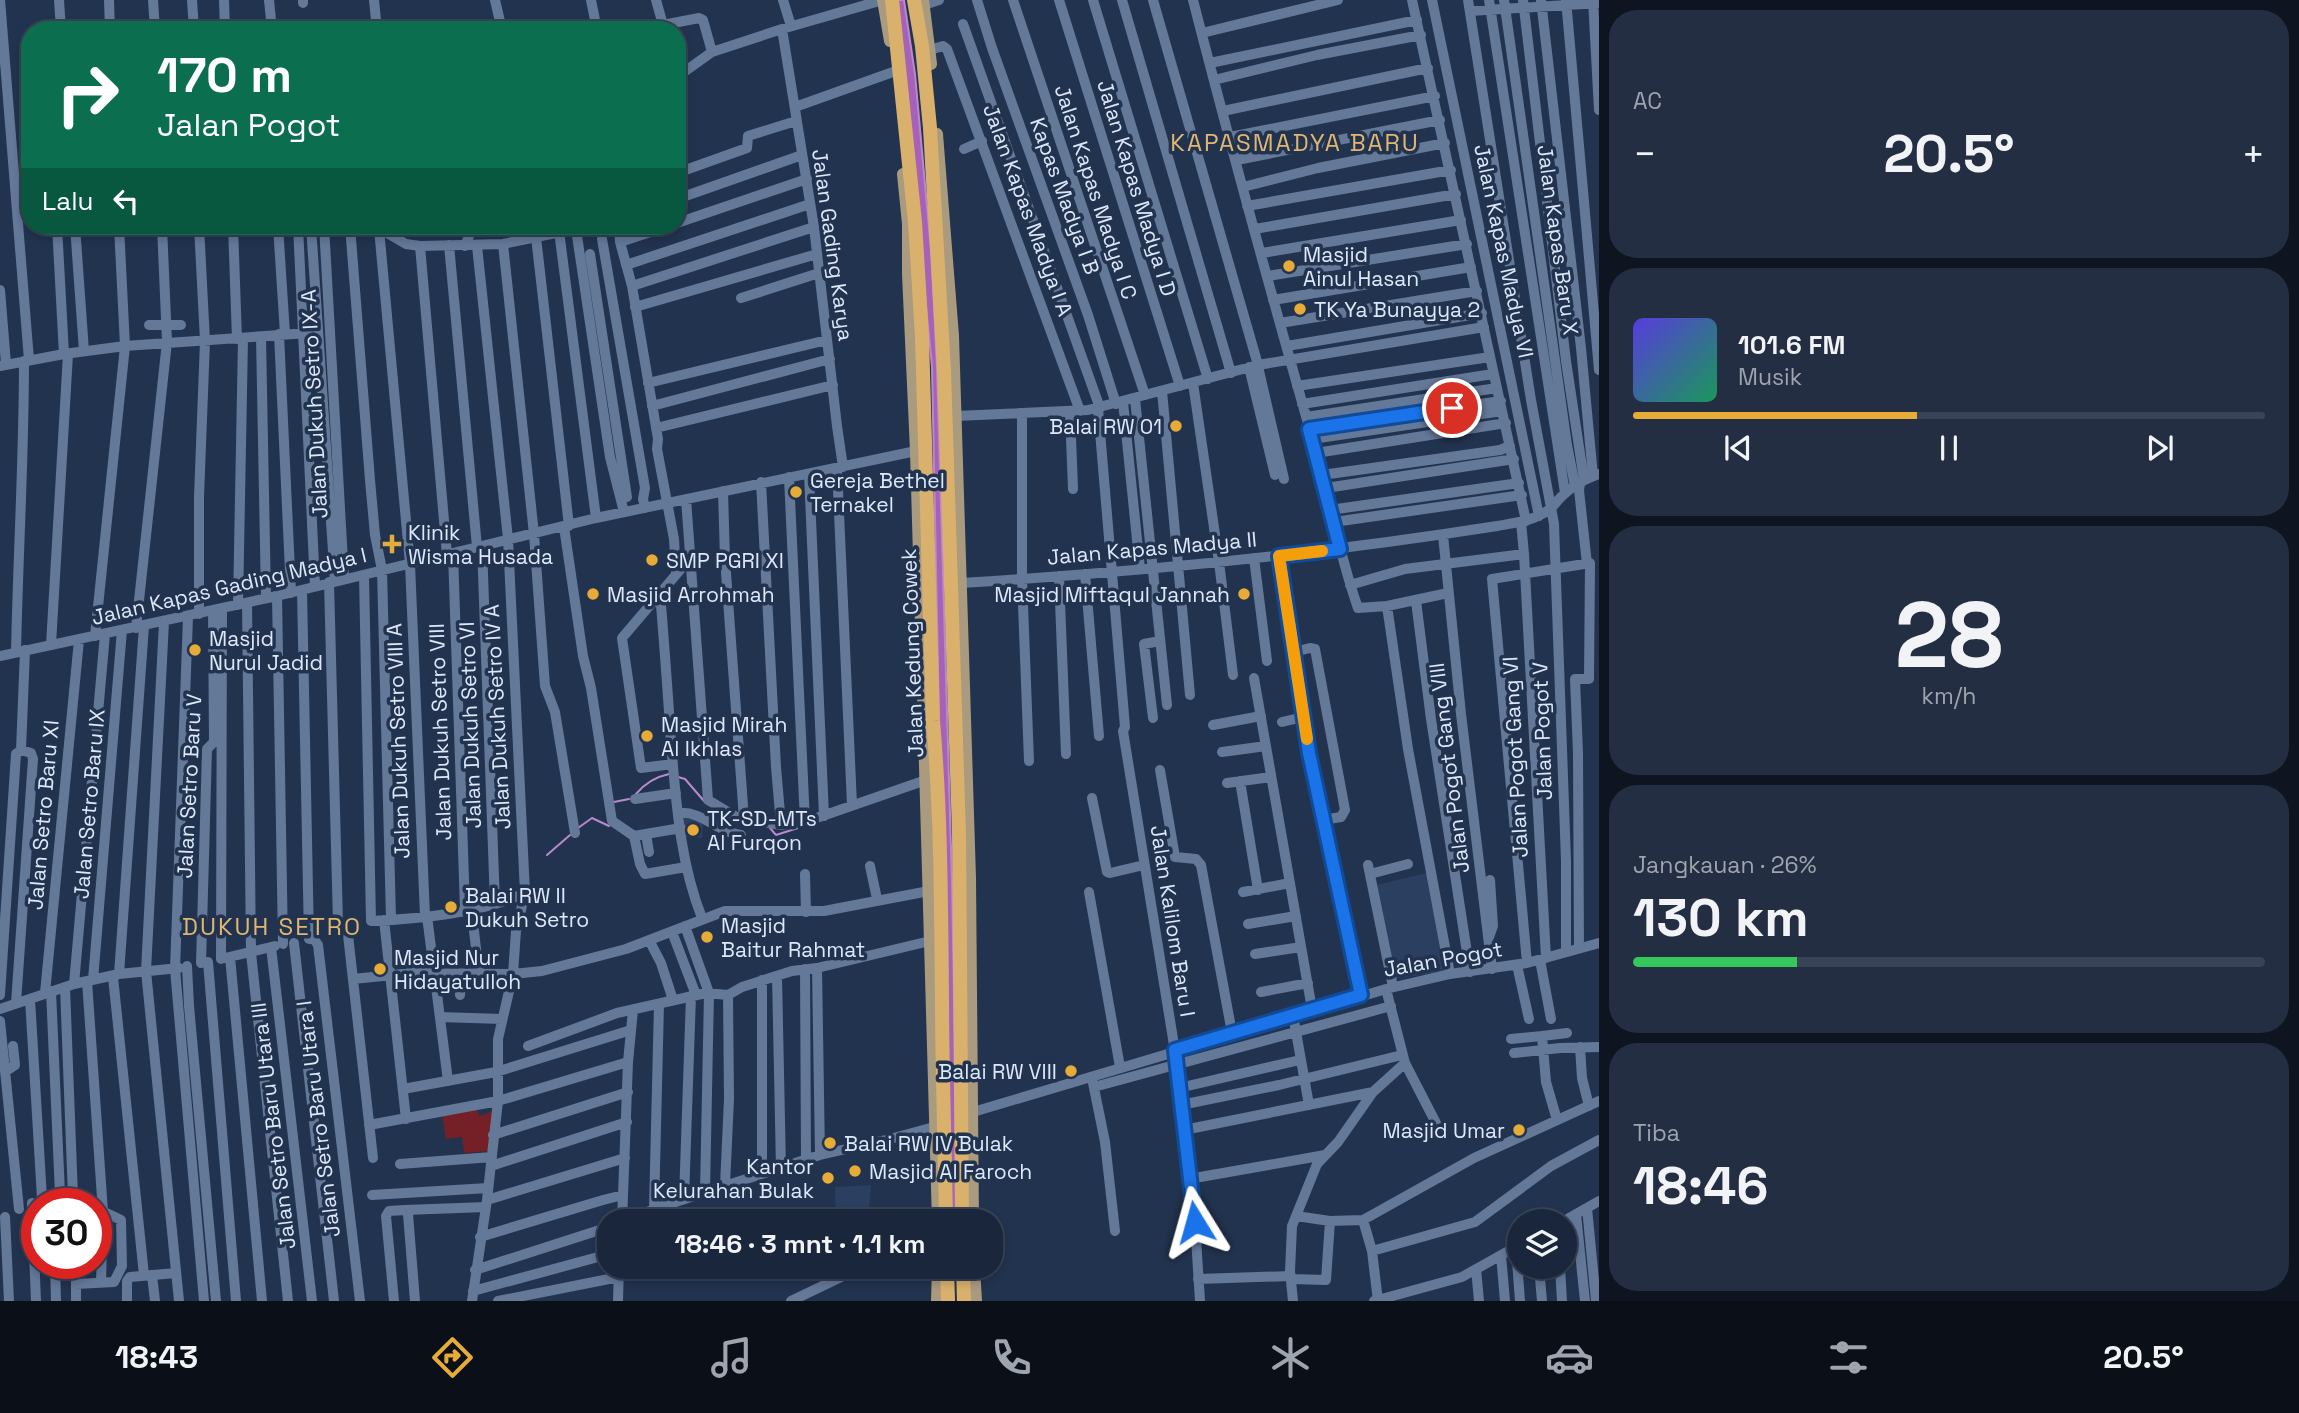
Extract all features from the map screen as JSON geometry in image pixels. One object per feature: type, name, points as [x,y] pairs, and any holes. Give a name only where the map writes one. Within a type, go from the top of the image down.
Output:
[{"type":"highway","name":"Jalan Kedung Cowek","points":[[892,0],[895,54],[929,343],[926,435],[927,721],[943,895],[946,1209]]},
{"type":"highway","name":"Jalan Kedung Cowek","points":[[920,2],[935,190],[938,365],[960,726],[962,1209]]},
{"type":"highway","points":[[929,343],[939,342],[938,266]]},
{"type":"highway","points":[[926,435],[927,366],[938,365]]},
{"type":"highway","points":[[947,1279],[948,1301]]},
{"type":"highway","points":[[963,1279],[964,1301]]},
{"type":"main road","name":"Jalan Kedung Cowek","points":[[883,0],[895,54],[893,72],[908,224],[927,721]]},
{"type":"main road","name":"Jalan Kedung Cowek","points":[[926,51],[948,255],[956,416],[961,583],[960,726],[973,1209]]},
{"type":"main road","name":"Jalan Kedung Cowek","points":[[931,782],[929,891],[937,1209]]},
{"type":"main road","points":[[937,1301],[938,1279]]},
{"type":"main road","points":[[975,1279],[976,1301]]},
{"type":"street","points":[[0,0],[27,360],[17,551],[22,750]]},
{"type":"street","points":[[59,0],[60,21]]},
{"type":"street","points":[[109,0],[110,21]]},
{"type":"street","points":[[153,0],[154,21]]},
{"type":"street","points":[[192,0],[193,21]]},
{"type":"street","points":[[224,0],[225,21]]},
{"type":"street","points":[[269,0],[271,21]]},
{"type":"street","points":[[374,0],[376,21]]},
{"type":"street","points":[[495,0],[500,21]]},
{"type":"street","points":[[591,0],[595,21]]},
{"type":"street","points":[[656,0],[662,21]]},
{"type":"street","name":"Jalan Gading Karya","points":[[783,0],[796,121],[814,227],[833,385],[840,467],[852,805]]},
{"type":"street","points":[[686,71],[712,52],[786,27],[883,0]]},
{"type":"street","points":[[920,2],[939,0]]},
{"type":"street","name":"Jalan Kapas Madya I C","points":[[1013,0],[1140,397],[1167,705]]},
{"type":"street","name":"Jalan Kapas Madya I D","points":[[1059,0],[1180,386]]},
{"type":"street","points":[[1093,0],[1208,379]]},
{"type":"street","points":[[1122,0],[1231,373]]},
{"type":"street","points":[[1153,0],[1253,366],[1280,477]]},
{"type":"street","points":[[1193,0],[1358,608],[1387,606],[1448,593]]},
{"type":"street","points":[[1202,33],[1338,0]]},
{"type":"street","name":"Jalan Pogot Gang VI","points":[[1412,0],[1522,495],[1543,959],[1551,1019]]},
{"type":"street","name":"Jalan Kapas Madya VI","points":[[1433,0],[1538,513]]},
{"type":"street","name":"Jalan Pogot V","points":[[1468,0],[1531,400],[1551,508],[1556,569],[1566,861],[1566,952]]},
{"type":"street","name":"Kapas Madya I B","points":[[977,1],[1120,403],[1140,569]]},
{"type":"street","points":[[1566,2],[1599,370]]},
{"type":"street","points":[[1470,11],[1490,5],[1595,2],[1599,110]]},
{"type":"street","points":[[1542,3],[1579,335],[1586,480],[1578,490],[1587,564]]},
{"type":"street","name":"Jalan Kapas Baru X","points":[[1504,4],[1567,445],[1586,480]]},
{"type":"street","points":[[1523,4],[1570,387],[1586,480]]},
{"type":"street","points":[[1490,5],[1566,493]]},
{"type":"street","points":[[684,21],[699,18],[703,20],[712,52]]},
{"type":"street","points":[[1210,62],[1417,20]]},
{"type":"street","name":"Jalan Kalilom Baru I","points":[[963,24],[1099,408],[1125,727],[1123,731],[1175,1050],[1200,1301]]},
{"type":"street","points":[[1214,80],[1317,55],[1421,35]]},
{"type":"street","name":"Jalan Kapas Madya I A","points":[[926,51],[943,46],[947,48],[1075,411],[1073,489]]},
{"type":"street","points":[[1223,111],[1428,68]]},
{"type":"street","points":[[795,107],[893,72]]},
{"type":"street","points":[[1230,137],[1435,96]]},
{"type":"street","points":[[1237,160],[1440,120]]},
{"type":"street","points":[[686,170],[747,148],[748,136],[796,121]]},
{"type":"street","points":[[964,149],[982,141]]},
{"type":"street","points":[[1243,187],[1318,168],[1445,143]]},
{"type":"street","points":[[686,196],[802,155]]},
{"type":"street","points":[[1247,206],[1451,170]]},
{"type":"street","points":[[686,220],[807,179]]},
{"type":"street","points":[[1255,229],[1456,194]]},
{"type":"street","points":[[626,265],[810,204]]},
{"type":"street","points":[[1262,253],[1461,220]]},
{"type":"street","points":[[632,286],[814,227]]},
{"type":"street","points":[[51,645],[66,354],[58,235]]},
{"type":"street","points":[[76,235],[84,351]]},
{"type":"street","points":[[76,1188],[69,985],[125,346],[119,235]]},
{"type":"street","points":[[155,1301],[148,1275],[116,976],[140,627],[167,342],[162,235]]},
{"type":"street","points":[[198,614],[205,338],[199,235]]},
{"type":"street","points":[[234,235],[240,339],[251,953],[288,1301]]},
{"type":"street","points":[[0,1009],[69,985],[204,963],[309,939],[297,592],[278,235]]},
{"type":"street","points":[[298,235],[315,586]]},
{"type":"street","points":[[0,290],[3,365],[84,351],[205,338],[240,339],[324,333],[312,235]]},
{"type":"street","name":"Jalan Dukuh Setro IX-A","points":[[324,235],[324,333],[336,581],[338,923],[348,935],[373,1158]]},
{"type":"street","points":[[351,235],[375,535],[382,570],[386,922],[407,1119]]},
{"type":"street","name":"Jalan Dukuh Setro VIII A","points":[[377,235],[410,564],[426,916],[448,1081]]},
{"type":"street","points":[[390,235],[406,244],[419,246],[503,244],[539,235]]},
{"type":"street","points":[[465,246],[469,235]]},
{"type":"street","points":[[560,235],[596,518]]},
{"type":"street","points":[[577,235],[610,457],[626,512]]},
{"type":"street","points":[[620,235],[640,331],[674,539],[677,573]]},
{"type":"street","points":[[620,242],[641,235]]},
{"type":"street","points":[[536,237],[583,656],[591,688],[612,821],[635,836],[681,828]]},
{"type":"street","points":[[602,239],[649,507]]},
{"type":"street","points":[[503,244],[534,534],[546,691],[555,712],[575,829]]},
{"type":"street","points":[[1268,276],[1466,244]]},
{"type":"street","name":"Jalan Dukuh Setro VI","points":[[449,245],[480,546],[495,904]]},
{"type":"street","name":"Jalan Dukuh Setro VIII","points":[[419,246],[450,554],[465,909],[472,914],[479,974]]},
{"type":"street","name":"Jalan Dukuh Setro IV A","points":[[472,1296],[498,1101],[496,1072],[502,1019],[513,974],[516,931],[525,892],[508,539],[477,246]]},
{"type":"street","points":[[590,254],[626,512]]},
{"type":"street","points":[[635,307],[817,254]]},
{"type":"street","points":[[1273,300],[1471,267]]},
{"type":"street","points":[[741,298],[819,274]]},
{"type":"street","points":[[1280,323],[1477,290]]},
{"type":"street","points":[[1287,346],[1482,313]]},
{"type":"street","points":[[149,325],[181,325]]},
{"type":"street","points":[[956,416],[1099,408],[1253,366],[1484,327]]},
{"type":"street","points":[[261,337],[266,598]]},
{"type":"street","points":[[648,383],[827,340]]},
{"type":"street","points":[[1297,386],[1490,357]]},
{"type":"street","points":[[652,406],[830,359]]},
{"type":"street","points":[[1302,404],[1493,374]]},
{"type":"street","points":[[1193,383],[1233,676]]},
{"type":"street","points":[[656,428],[833,385]]},
{"type":"street","points":[[1306,417],[1497,388]]},
{"type":"street","points":[[1162,391],[1190,695]]},
{"type":"street","points":[[1310,434],[1501,406]]},
{"type":"street","points":[[1022,414],[1022,579],[1029,761]]},
{"type":"street","points":[[1316,453],[1506,423]]},
{"type":"street","points":[[1322,475],[1500,450],[1510,446]]},
{"type":"street","name":"Jalan Kapas Gading Madya I","points":[[0,656],[297,592],[596,518],[916,451]]},
{"type":"street","points":[[1326,488],[1514,459]]},
{"type":"street","points":[[808,474],[824,816]]},
{"type":"street","points":[[789,477],[805,822]]},
{"type":"street","name":"Jalan Kapas Madya II","points":[[961,583],[1180,566],[1443,535],[1524,521],[1551,508],[1566,493],[1586,480]]},
{"type":"street","points":[[761,482],[781,825]]},
{"type":"street","points":[[1330,510],[1519,483]]},
{"type":"street","points":[[723,491],[725,559],[744,818]]},
{"type":"street","points":[[1334,522],[1522,495]]},
{"type":"street","points":[[686,499],[708,800],[721,810],[744,818],[781,825],[805,822],[931,782]]},
{"type":"street","name":"Jalan Pogot Gang VIII","points":[[1443,535],[1492,969]]},
{"type":"street","points":[[1350,585],[1405,569],[1524,554]]},
{"type":"street","points":[[1279,556],[1303,717],[1361,995]]},
{"type":"street","points":[[674,772],[641,768],[622,638],[691,557]]},
{"type":"street","points":[[1254,558],[1267,662]]},
{"type":"street","points":[[1529,1019],[1522,964],[1493,578],[1590,563],[1589,679],[1575,679],[1579,948]]},
{"type":"street","points":[[1085,574],[1099,736]]},
{"type":"street","points":[[363,575],[372,921],[386,922],[495,904],[525,892]]},
{"type":"street","points":[[1059,576],[1066,754]]},
{"type":"street","points":[[660,592],[676,793],[686,867],[692,895],[702,918]]},
{"type":"street","points":[[278,596],[289,943],[334,1301]]},
{"type":"street","points":[[1416,601],[1431,719],[1470,972]]},
{"type":"street","points":[[1387,606],[1408,750],[1450,974]]},
{"type":"street","points":[[218,609],[226,958],[262,1301]]},
{"type":"street","name":"Jalan Setro Baru V","points":[[218,609],[214,742],[207,749],[204,963],[236,1301]]},
{"type":"street","points":[[188,617],[175,968],[204,1301]]},
{"type":"street","points":[[164,622],[146,971],[179,1301]]},
{"type":"street","name":"Jalan Setro Baru IX","points":[[99,1188],[90,981],[122,631]]},
{"type":"street","name":"Jalan Setro Baru XI","points":[[52,1188],[48,992],[79,640]]},
{"type":"street","points":[[1153,718],[1144,644],[1160,641]]},
{"type":"street","points":[[1294,652],[1315,649],[1345,810],[1340,817],[1323,820]]},
{"type":"street","points":[[1254,678],[1312,1009]]},
{"type":"street","points":[[1213,725],[1261,716]]},
{"type":"street","points":[[1282,722],[1303,717]]},
{"type":"street","points":[[1222,752],[1266,746]]},
{"type":"street","points":[[0,995],[10,864],[13,771],[16,754],[22,750]]},
{"type":"street","points":[[16,1003],[33,759],[31,753],[22,750]]},
{"type":"street","points":[[1160,769],[1175,857],[1196,859],[1201,865],[1231,1033]]},
{"type":"street","points":[[1227,783],[1271,777]]},
{"type":"street","points":[[1240,781],[1258,890]]},
{"type":"street","points":[[635,799],[676,793]]},
{"type":"street","points":[[1092,798],[1107,872],[1144,865]]},
{"type":"street","points":[[679,813],[693,813],[725,832],[741,835]]},
{"type":"street","points":[[646,834],[649,852]]},
{"type":"street","points":[[635,836],[642,871],[645,874],[686,867]]},
{"type":"street","points":[[1408,864],[1369,870],[1391,1006],[1404,1059],[1437,1125]]},
{"type":"street","points":[[870,866],[877,900]]},
{"type":"street","points":[[805,874],[806,912]]},
{"type":"street","points":[[1488,938],[1493,926],[1490,880]]},
{"type":"street","points":[[1243,892],[1290,883]]},
{"type":"street","points":[[353,979],[412,973],[513,974],[542,971],[649,940],[725,911],[824,911],[929,891]]},
{"type":"street","points":[[1089,892],[1120,1067]]},
{"type":"street","points":[[1248,924],[1296,916]]},
{"type":"street","points":[[685,926],[709,993],[705,1192]]},
{"type":"street","points":[[673,932],[693,995],[684,1199]]},
{"type":"street","name":"Jalan Setro Baru Utara I","points":[[309,939],[314,939],[318,945],[360,1301]]},
{"type":"street","points":[[649,940],[661,963],[673,1000]]},
{"type":"street","points":[[528,1046],[617,1013],[693,995],[728,995],[734,990],[762,980],[930,941]]},
{"type":"street","name":"Jalan Pogot","points":[[972,1112],[1361,995],[1450,974],[1522,964],[1599,943]]},
{"type":"street","name":"Jalan Setro Baru Utara III","points":[[271,947],[312,1301]]},
{"type":"street","points":[[1255,954],[1301,947]]},
{"type":"street","points":[[410,954],[412,973]]},
{"type":"street","points":[[187,966],[207,1223],[216,1301]]},
{"type":"street","points":[[817,968],[820,1155]]},
{"type":"street","points":[[804,969],[806,1159]]},
{"type":"street","points":[[460,995],[461,974]]},
{"type":"street","points":[[777,976],[781,1168]]},
{"type":"street","points":[[762,980],[762,1173]]},
{"type":"street","points":[[1261,992],[1308,984]]},
{"type":"street","points":[[725,1185],[729,1100],[728,995]]},
{"type":"street","points":[[30,999],[51,1188]]},
{"type":"street","points":[[660,1004],[654,1209],[806,1159],[934,1126]]},
{"type":"street","name":"Jalan Pogot","points":[[1094,1087],[1391,1006]]},
{"type":"street","points":[[623,1209],[628,1062],[633,1010]]},
{"type":"street","points":[[1293,1015],[1309,1105]]},
{"type":"street","points":[[440,1017],[502,1019]]},
{"type":"street","points":[[0,1021],[19,1209],[3,1218],[9,1301]]},
{"type":"street","points":[[403,1089],[496,1072],[631,1031]]},
{"type":"street","points":[[1511,1039],[1567,1033]]},
{"type":"street","points":[[1542,1036],[1546,1082],[1558,1120]]},
{"type":"street","points":[[6,1071],[15,1065],[13,1046]]},
{"type":"street","points":[[1296,1216],[1330,1221],[1363,1220],[1474,1158],[1596,1105],[1583,1085],[1580,1047]]},
{"type":"street","points":[[1514,1053],[1599,1047]]},
{"type":"street","points":[[1181,1105],[1404,1059]]},
{"type":"street","points":[[1293,1301],[1291,1244],[1296,1216],[1317,1164],[1338,1142],[1373,1092],[1404,1059]]},
{"type":"street","points":[[1179,1088],[1300,1060]]},
{"type":"street","points":[[369,1125],[498,1101],[628,1062]]},
{"type":"street","points":[[1091,1076],[1105,1142],[1115,1231]]},
{"type":"street","points":[[1184,1130],[1373,1092]]},
{"type":"street","points":[[493,1135],[628,1093]]},
{"type":"street","points":[[401,1164],[491,1161],[626,1122]]},
{"type":"street","points":[[1372,1251],[1475,1222],[1551,1166],[1599,1140]]},
{"type":"street","points":[[1189,1179],[1326,1155]]},
{"type":"street","points":[[394,1301],[386,1216],[389,1211],[486,1203],[625,1158]]},
{"type":"street","points":[[372,1195],[488,1188]]},
{"type":"street","points":[[480,1237],[623,1195]]},
{"type":"street","points":[[1577,1213],[1599,1201]]},
{"type":"street","points":[[1587,1208],[1596,1301]]},
{"type":"street","points":[[405,1210],[408,1214],[415,1301]]},
{"type":"street","points":[[76,1284],[115,1281],[122,1266],[121,1220],[112,1216]]},
{"type":"street","points":[[1363,1220],[1372,1251],[1377,1301],[1462,1277],[1507,1252]]},
{"type":"street","points":[[1198,1279],[1291,1277],[1326,1280],[1330,1221]]},
{"type":"street","points":[[1577,1224],[1585,1301]]},
{"type":"street","points":[[475,1270],[597,1231]]},
{"type":"street","points":[[1501,1255],[1505,1301]]},
{"type":"street","points":[[472,1296],[597,1258]]},
{"type":"street","points":[[1476,1269],[1479,1301]]},
{"type":"street","points":[[127,1301],[128,1279],[176,1273]]},
{"type":"street","points":[[498,1301],[597,1277]]},
{"type":"street","points":[[35,1279],[36,1301]]},
{"type":"street","points":[[55,1279],[56,1301]]},
{"type":"street","points":[[76,1279],[76,1301]]},
{"type":"street","points":[[618,1301],[619,1279]]},
{"type":"street","points":[[791,1301],[837,1279]]},
{"type":"street","points":[[1519,1279],[1520,1301]]},
{"type":"street","points":[[1540,1279],[1542,1301]]},
{"type":"street","points":[[1561,1279],[1562,1301]]},
{"type":"shaded area","points":[[896,0],[904,0],[915,74],[932,261],[952,882],[958,1209],[949,1209],[932,367]]},
{"type":"shaded area","name":"TK-SD-MTs Al Furqon","points":[[681,815],[703,822],[702,838],[684,837]]},
{"type":"shaded area","points":[[1430,872],[1449,971],[1393,979],[1373,886]]},
{"type":"shaded area","points":[[476,1107],[479,1116],[494,1111],[489,1151],[464,1153],[462,1137],[446,1139],[442,1114]]},
{"type":"shaded area","points":[[871,1185],[869,1209],[836,1209],[835,1187]]},
{"type":"waterway","points":[[636,794],[651,781],[669,774]]},
{"type":"waterway","points":[[678,777],[685,779],[704,801]]},
{"type":"waterway","points":[[614,802],[629,799]]},
{"type":"waterway","points":[[578,828],[592,818],[609,826]]},
{"type":"waterway","points":[[770,828],[776,835],[801,827]]},
{"type":"waterway","points":[[547,855],[570,835]]},
{"type":"slow traffic","points":[[1307,739],[1279,556],[1322,551]]},
{"type":"place","name":"Masjid Ainul Hasan","points":[[1289,266]]},
{"type":"place","name":"TK Ya Bunayya 2","points":[[1300,309]]},
{"type":"place","name":"Balai RW 01","points":[[1176,426]]},
{"type":"place","name":"Gereja Bethel Ternakel","points":[[796,492]]},
{"type":"place","name":"Klinik Wisma Husada","points":[[392,544]]},
{"type":"place","name":"SMP PGRI XI","points":[[652,560]]},
{"type":"place","name":"Masjid Arrohmah","points":[[593,594]]},
{"type":"place","name":"Masjid Miftaqul Jannah","points":[[1244,594]]},
{"type":"place","name":"Masjid Nurul Jadid","points":[[195,650]]},
{"type":"place","name":"Masjid Mirah Al Ikhlas","points":[[647,736]]},
{"type":"place","name":"TK-SD-MTs Al Furqon","points":[[693,830]]},
{"type":"place","name":"Balai RW II Dukuh Setro","points":[[451,907]]},
{"type":"place","name":"Masjid Baitur Rahmat","points":[[707,937]]},
{"type":"place","name":"Masjid Nur Hidayatulloh","points":[[380,969]]},
{"type":"place","name":"Balai RW VIII","points":[[1071,1071]]},
{"type":"place","name":"Masjid Umar","points":[[1519,1130]]},
{"type":"place","name":"Balai RW IV Bulak","points":[[830,1143]]},
{"type":"place","name":"Masjid Al Faroch","points":[[855,1171]]},
{"type":"place","name":"Kantor Kelurahan Bulak","points":[[828,1178]]},
{"type":"district","name":"KAPASMADYA BARU","points":[[1295,142]]},
{"type":"district","name":"DUKUH SETRO","points":[[272,926]]},
{"type":"route","points":[[1195,1222],[1175,1050],[1361,995],[1309,753],[1279,556],[1340,549],[1309,429],[1452,408]]}]
